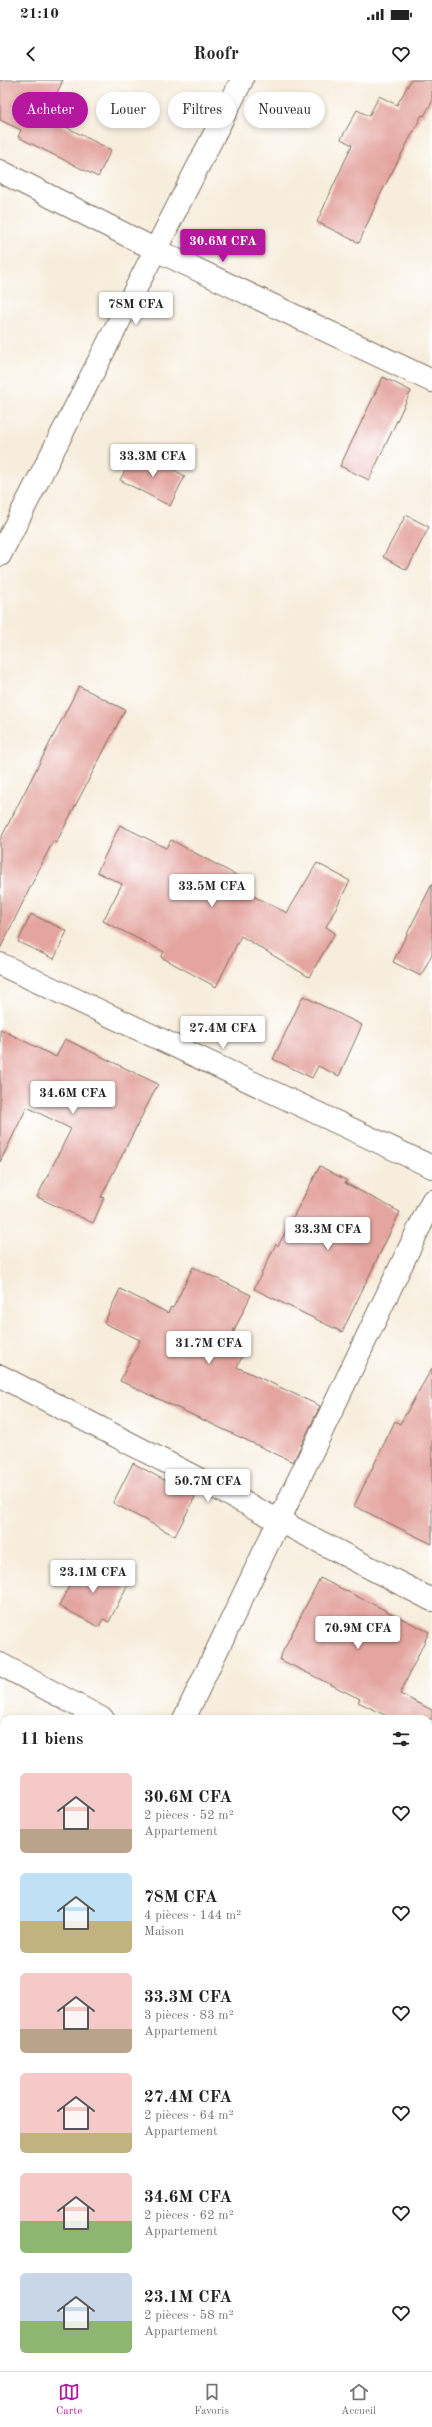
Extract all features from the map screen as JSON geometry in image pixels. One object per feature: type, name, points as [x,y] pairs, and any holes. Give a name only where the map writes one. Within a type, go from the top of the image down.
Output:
[{"type":"street","points":[[0,555],[242,80]]},
{"type":"street","points":[[0,171],[156,250],[432,382]]},
{"type":"street","points":[[0,964],[432,1167]]},
{"type":"street","points":[[186,1715],[432,1201]]},
{"type":"street","points":[[0,1376],[432,1600]]},
{"type":"street","points":[[0,1664],[96,1715]]},
{"type":"building","points":[[0,80],[63,80],[57,92],[12,92],[12,126],[0,120]]},
{"type":"building","points":[[411,80],[432,80],[432,102],[424,116],[422,115],[379,197],[359,243],[317,222],[352,145],[341,139],[357,110],[369,116],[379,96],[397,105]]},
{"type":"building","points":[[17,128],[68,128],[111,150],[98,177],[18,137],[21,130]]},
{"type":"building","points":[[383,377],[411,391],[369,480],[340,466]]},
{"type":"building","points":[[136,450],[185,476],[170,506],[120,480]]},
{"type":"building","points":[[406,515],[429,527],[407,570],[383,557]]},
{"type":"building","points":[[79,686],[125,710],[56,843],[53,841],[0,949],[0,840]]},
{"type":"building","points":[[120,825],[166,848],[171,840],[247,881],[241,890],[287,913],[317,863],[350,881],[326,927],[335,933],[309,977],[241,936],[216,987],[161,957],[164,952],[103,921],[122,884],[97,872]]},
{"type":"building","points":[[432,884],[432,954],[421,976],[393,962]]},
{"type":"building","points":[[31,914],[67,931],[54,959],[18,942]]},
{"type":"building","points":[[303,996],[362,1025],[339,1076],[318,1066],[312,1078],[273,1059]]},
{"type":"building","points":[[0,1029],[56,1057],[65,1039],[158,1084],[101,1197],[104,1198],[93,1223],[37,1197],[71,1129],[27,1107],[0,1162]]},
{"type":"building","points":[[320,1166],[347,1181],[345,1183],[400,1212],[342,1332],[254,1289],[276,1244],[278,1246]]},
{"type":"building","points":[[193,1267],[251,1295],[230,1339],[247,1347],[237,1367],[320,1406],[293,1462],[120,1381],[140,1340],[104,1323],[120,1289],[168,1313],[171,1307],[173,1308]]},
{"type":"building","points":[[432,1368],[432,1544],[354,1506],[395,1421],[400,1424]]},
{"type":"building","points":[[133,1463],[195,1497],[175,1536],[113,1503]]},
{"type":"building","points":[[82,1560],[128,1584],[109,1622],[103,1619],[99,1627],[59,1606]]},
{"type":"building","points":[[320,1578],[429,1632],[400,1694],[432,1710],[432,1715],[385,1715],[358,1702],[360,1699],[279,1659]]}]
